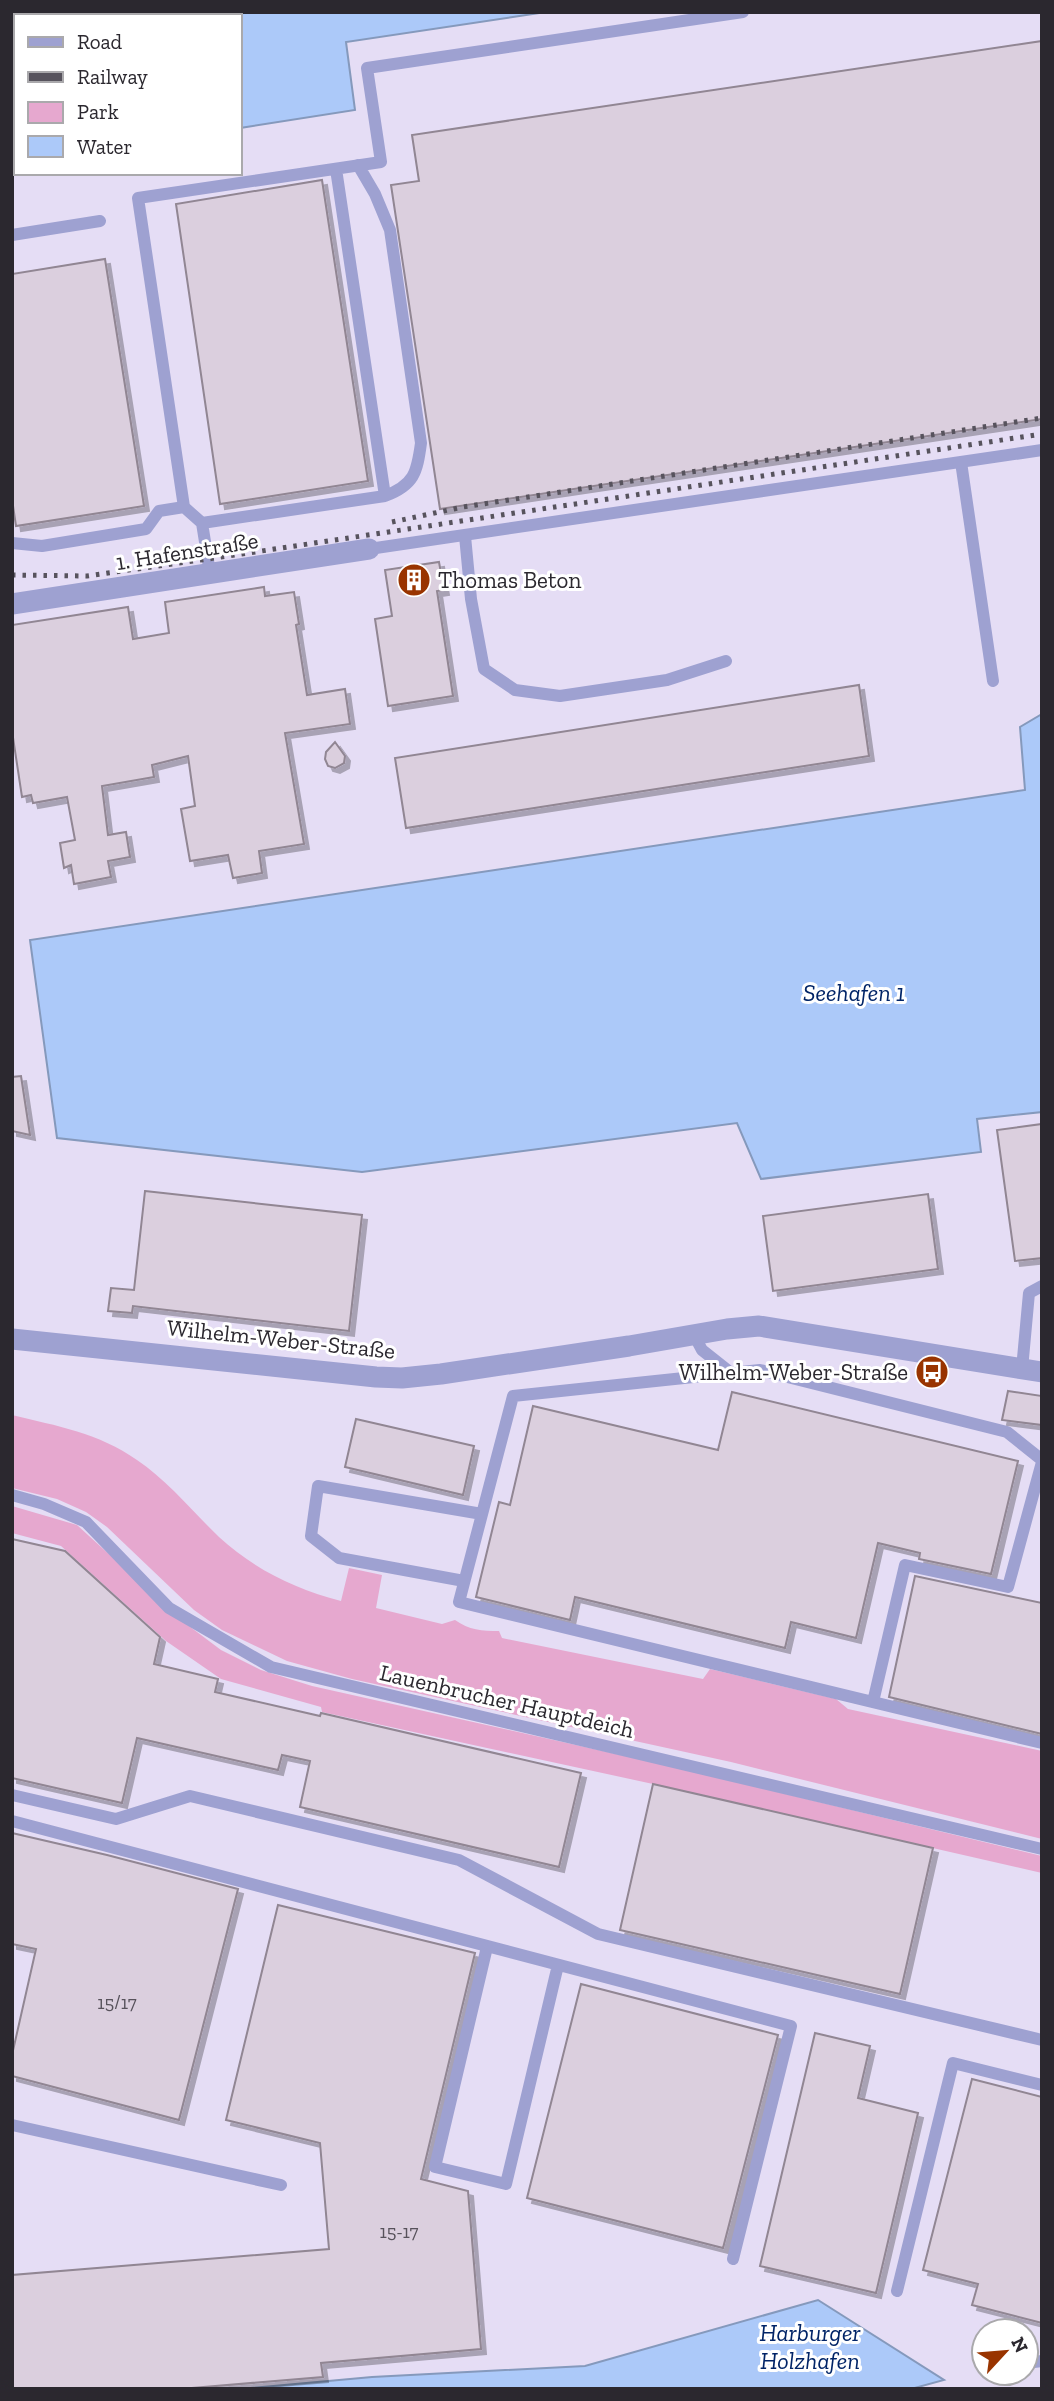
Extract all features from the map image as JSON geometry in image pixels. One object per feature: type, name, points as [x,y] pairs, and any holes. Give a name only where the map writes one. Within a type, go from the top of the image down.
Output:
[{"type":"street","name":"1. Hafenstraße","points":[[12,604],[369,549]]},
{"type":"street","name":"Wilhelm-Weber-Straße","points":[[12,1339],[402,1378],[759,1326],[1032,1371]]},
{"type":"lane","points":[[210,573],[202,523],[184,507],[138,198],[381,162],[367,68],[743,12]]},
{"type":"lane","points":[[202,523],[385,496],[403,489],[418,467],[421,443],[390,230],[375,194],[358,165]]},
{"type":"lane","points":[[336,169],[385,496]]},
{"type":"lane","points":[[12,234],[100,221]]},
{"type":"lane","points":[[369,549],[1042,450]]},
{"type":"lane","points":[[961,462],[993,681]]},
{"type":"lane","points":[[12,543],[42,546],[146,529],[159,511],[184,507]]},
{"type":"lane","points":[[465,536],[471,599],[484,669],[516,690],[560,696],[667,680],[726,661]]},
{"type":"lane","points":[[1032,1371],[1029,1293],[1042,1286]]},
{"type":"lane","points":[[694,1335],[702,1349],[732,1373]]},
{"type":"lane","points":[[873,1702],[905,1565],[1008,1587],[1042,1461],[1007,1432],[760,1370],[513,1396],[459,1602],[1042,1743]]},
{"type":"lane","points":[[464,1581],[339,1559],[310,1536],[318,1486],[482,1514]]},
{"type":"lane","name":"Lauenbrucher Hauptdeich","points":[[12,1495],[44,1504],[86,1522],[169,1608],[271,1667],[1042,1849]]},
{"type":"lane","points":[[12,1794],[116,1819],[190,1796],[230,1805],[459,1860],[598,1934],[1042,2040]]},
{"type":"lane","points":[[12,1821],[791,2026],[733,2259]]},
{"type":"lane","points":[[488,1947],[435,2167],[506,2184],[558,1965]]},
{"type":"lane","points":[[897,2291],[953,2063],[1042,2085]]},
{"type":"lane","points":[[12,2125],[281,2185]]},
{"type":"shaded area","points":[[546,12],[1042,12],[1042,714],[1020,727],[1025,790],[30,940],[362,1172],[738,1123],[980,1152],[977,1119],[1042,1112],[1042,2389],[911,2389],[943,2379],[818,2300],[585,2366],[372,2377],[239,2389],[12,2389],[12,156],[14,175],[242,175],[242,128],[355,110],[346,42]]},
{"type":"green space","points":[[12,1415],[93,1437],[123,1451],[159,1477],[219,1537],[246,1559],[291,1584],[324,1596],[341,1601],[349,1568],[382,1575],[376,1608],[442,1624],[455,1620],[476,1629],[499,1631],[502,1638],[703,1679],[710,1669],[836,1699],[848,1709],[1042,1751],[1042,1839],[731,1762],[352,1679],[287,1661],[222,1630],[194,1610],[107,1527],[86,1512],[57,1499],[12,1488]]},
{"type":"green space","points":[[12,1506],[77,1525],[181,1620],[221,1650],[261,1670],[312,1686],[674,1767],[1042,1856],[1042,1873],[322,1712],[321,1707],[221,1679],[166,1641],[61,1546],[12,1533]]},
{"type":"water","points":[[12,12],[546,12],[346,42],[355,110],[242,128],[242,14],[14,14],[12,156]]},
{"type":"water","name":"Seehafen 1","points":[[1042,714],[1042,1112],[977,1119],[981,1152],[761,1179],[737,1123],[362,1172],[57,1138],[30,940],[1025,790],[1020,727]]},
{"type":"water","name":"Harburger Holzhafen","points":[[818,2300],[944,2380],[911,2389],[239,2389],[372,2377],[585,2366]]},
{"type":"building","points":[[1042,41],[1042,419],[440,509],[391,185],[419,181],[412,135]]},
{"type":"building","points":[[322,180],[368,481],[220,504],[176,204]]},
{"type":"building","points":[[105,259],[144,506],[16,526],[12,499],[12,274]]},
{"type":"building","points":[[439,562],[444,590],[437,591],[453,696],[388,706],[375,619],[392,616],[385,570]]},
{"type":"building","points":[[264,587],[265,596],[294,592],[299,624],[296,625],[307,695],[345,689],[350,724],[285,733],[304,844],[259,851],[262,873],[233,878],[228,855],[190,861],[181,809],[195,806],[188,756],[152,765],[154,777],[102,786],[108,835],[126,832],[130,857],[108,861],[111,877],[74,884],[71,865],[64,868],[60,843],[75,840],[67,797],[33,803],[31,795],[22,797],[12,731],[12,625],[128,607],[133,639],[169,633],[165,602]]},
{"type":"building","points":[[859,685],[869,756],[406,828],[395,758]]},
{"type":"building","points":[[335,742],[345,756],[344,763],[335,768],[328,766],[325,759],[326,752]]},
{"type":"building","points":[[21,1076],[30,1135],[12,1131],[12,1077]]},
{"type":"building","points":[[1042,1124],[1042,1258],[1015,1261],[997,1130]]},
{"type":"building","points":[[145,1191],[362,1215],[349,1331],[133,1306],[132,1313],[108,1311],[111,1288],[134,1290]]},
{"type":"building","points":[[928,1194],[938,1269],[773,1291],[763,1216]]},
{"type":"building","points":[[1008,1391],[1042,1396],[1042,1425],[1002,1420]]},
{"type":"building","points":[[732,1392],[1018,1461],[991,1574],[919,1559],[920,1553],[878,1543],[856,1638],[791,1622],[785,1648],[575,1597],[570,1620],[476,1597],[499,1502],[510,1505],[533,1406],[718,1450]]},
{"type":"building","points":[[356,1419],[474,1446],[463,1495],[345,1467]]},
{"type":"building","points":[[12,1539],[65,1551],[160,1637],[154,1664],[218,1679],[215,1692],[320,1716],[321,1713],[581,1773],[559,1867],[300,1807],[310,1761],[282,1755],[278,1770],[137,1738],[122,1803],[12,1778]]},
{"type":"building","points":[[915,1576],[1042,1603],[1042,1734],[889,1697]]},
{"type":"building","points":[[653,1784],[933,1848],[900,1994],[620,1930]]},
{"type":"building","points":[[12,1833],[238,1889],[179,2120],[12,2076],[12,2055],[36,1949],[12,1944]]},
{"type":"building","points":[[278,1905],[475,1953],[421,2179],[468,2191],[481,2349],[321,2363],[323,2377],[180,2389],[12,2389],[12,2275],[329,2249],[320,2143],[226,2120]]},
{"type":"building","points":[[581,1984],[778,2035],[723,2248],[527,2198]]},
{"type":"building","points":[[815,2033],[870,2046],[858,2098],[918,2113],[876,2293],[760,2266]]},
{"type":"building","points":[[972,2079],[1042,2097],[1042,2323],[1040,2317],[1019,2317],[972,2305],[978,2284],[923,2270]]},
{"type":"railway","points":[[392,522],[463,507],[1042,418]]},
{"type":"railway","points":[[12,575],[87,576],[1042,434]]},
{"type":"place","name":"Thomas Beton","points":[[414,580]]},
{"type":"place","name":"Wilhelm-Weber-Straße","points":[[932,1372]]}]
